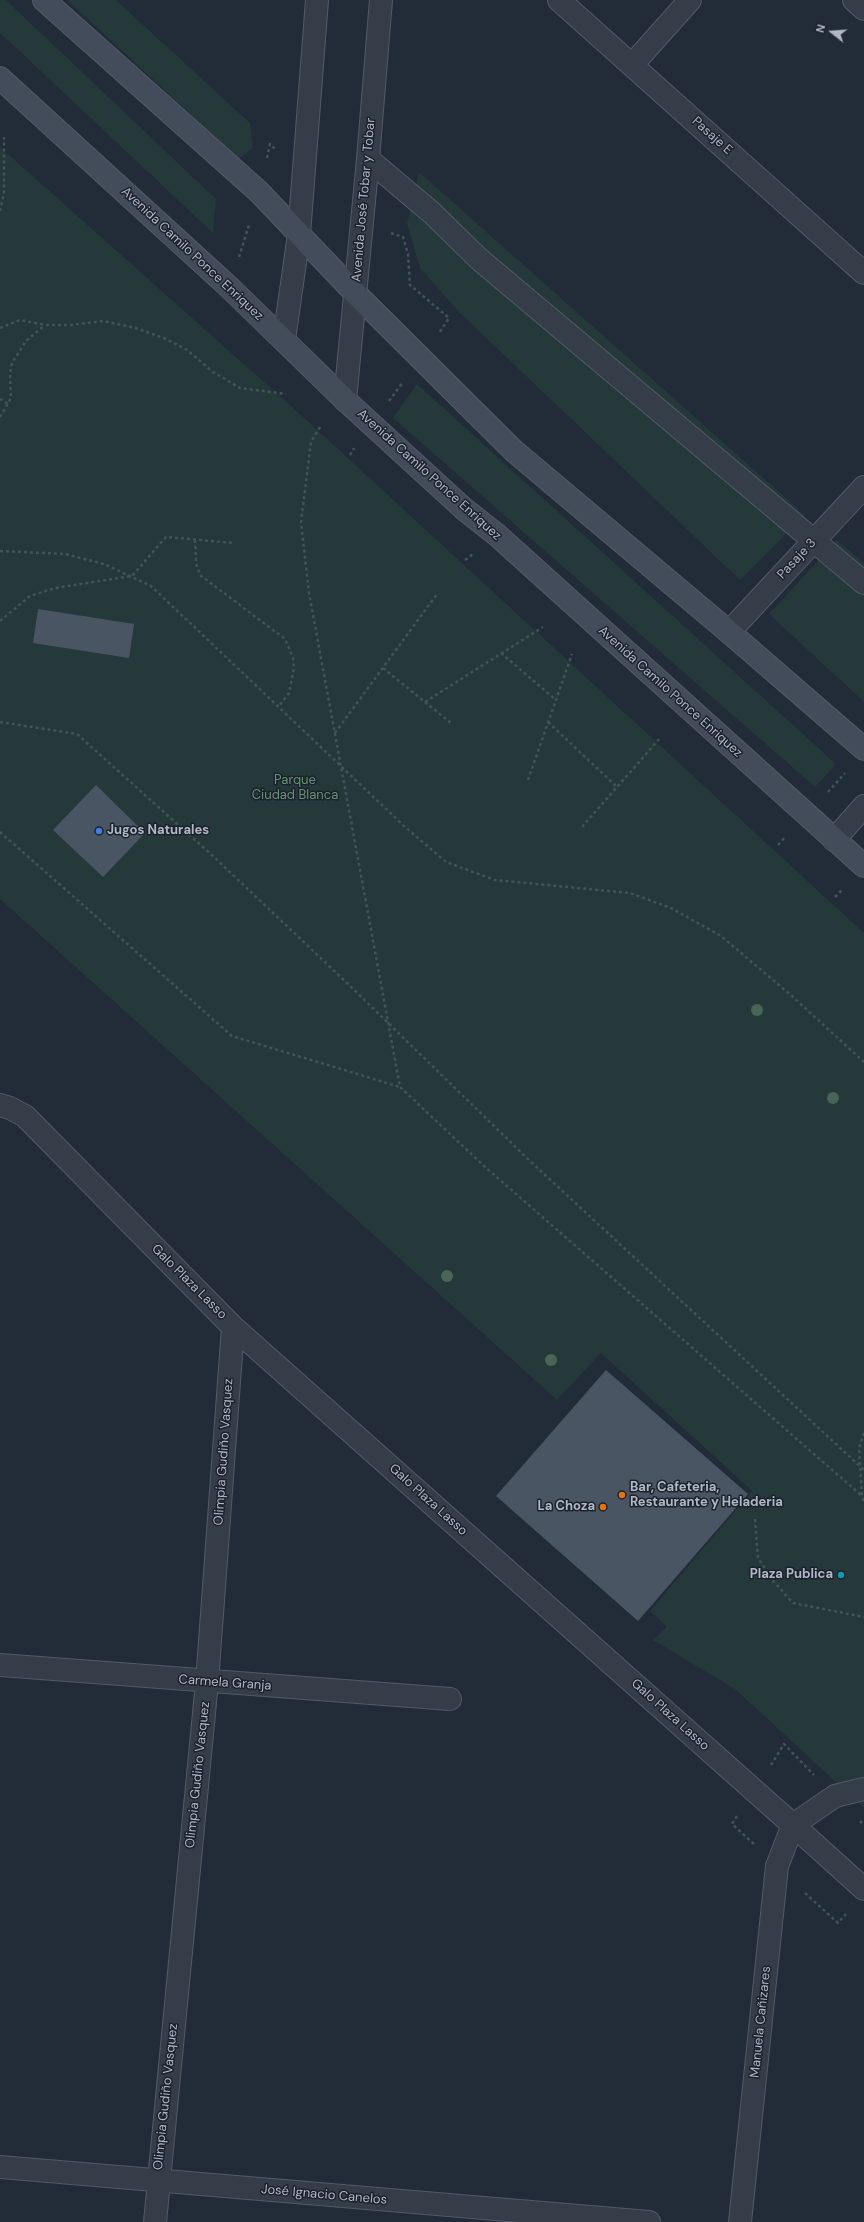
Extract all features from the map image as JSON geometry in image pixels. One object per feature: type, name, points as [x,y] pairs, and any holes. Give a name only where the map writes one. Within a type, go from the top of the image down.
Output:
[{"type":"main road","points":[[44,0],[259,192],[355,293],[514,451],[730,632],[864,749]]},
{"type":"main road","name":"Avenida Camilo Ponce Enriquez","points":[[0,78],[230,288],[371,424],[864,866]]},
{"type":"street","points":[[284,340],[299,234],[317,0]]},
{"type":"street","name":"Avenida José Tobar y Tobar","points":[[345,400],[368,159],[381,0]]},
{"type":"street","name":"Pasaje E","points":[[559,0],[864,273]]},
{"type":"street","points":[[632,65],[690,0]]},
{"type":"street","points":[[854,0],[864,9]]},
{"type":"street","points":[[368,159],[432,213],[479,258],[815,540],[864,583]]},
{"type":"street","name":"Pasaje 3","points":[[730,632],[864,487]]},
{"type":"street","points":[[834,840],[864,806]]},
{"type":"street","name":"Galo Plaza Lasso","points":[[0,1105],[10,1108],[25,1116],[234,1327],[864,1889]]},
{"type":"street","name":"Olimpia Gudiño Vasquez","points":[[155,2222],[207,1682],[234,1327]]},
{"type":"street","name":"Carmela Granja","points":[[0,1665],[207,1682],[450,1699]]},
{"type":"street","points":[[793,1825],[835,1796],[864,1789]]},
{"type":"street","name":"Manuela Cañizares","points":[[740,2222],[777,1866],[793,1825]]},
{"type":"street","name":"José Ignacio Canelos","points":[[0,2167],[649,2222]]},
{"type":"path","points":[[0,211],[4,193],[4,137]]},
{"type":"path","points":[[230,288],[259,192],[270,144]]},
{"type":"path","points":[[350,455],[371,424],[422,359],[449,318]]},
{"type":"path","points":[[0,328],[20,320],[46,325],[71,325],[103,321],[136,328],[166,339],[187,350],[213,372],[240,388],[286,394]]},
{"type":"path","points":[[0,417],[11,398],[10,375],[12,363],[26,341],[46,325]]},
{"type":"path","points":[[0,399],[8,404]]},
{"type":"path","points":[[320,427],[311,442],[301,522],[309,593],[400,1087]]},
{"type":"path","points":[[0,621],[30,596],[83,582],[132,576],[166,537],[235,543]]},
{"type":"path","points":[[195,539],[196,563],[200,575],[260,618],[285,639],[293,658],[294,668],[289,693],[278,706]]},
{"type":"path","points":[[0,551],[66,554],[104,564],[151,586],[340,765],[446,862],[495,880],[630,893],[671,908],[721,936],[793,997],[864,1062]]},
{"type":"path","points":[[334,733],[437,594]]},
{"type":"path","points":[[425,702],[542,627]]},
{"type":"path","points":[[501,654],[556,700]]},
{"type":"path","points":[[528,780],[572,654]]},
{"type":"path","points":[[383,668],[452,724]]},
{"type":"path","points":[[0,722],[77,734],[214,857],[530,1161],[864,1470]]},
{"type":"path","points":[[548,722],[617,786]]},
{"type":"path","points":[[582,827],[660,738]]},
{"type":"path","points":[[0,832],[232,1036],[400,1087],[484,1166],[862,1496]]},
{"type":"path","points":[[864,1433],[859,1448],[862,1496],[864,1502]]},
{"type":"path","points":[[755,1519],[758,1558],[774,1582],[793,1603],[864,1616]]},
{"type":"green space","points":[[0,0],[6,0],[216,199],[213,233],[0,33]]},
{"type":"green space","points":[[67,0],[116,0],[250,123],[253,148],[239,159]]},
{"type":"green space","name":"Parque Ciudad Blanca","points":[[0,147],[301,415],[864,933],[864,1808],[735,1689],[653,1640],[667,1627],[650,1611],[752,1491],[601,1353],[557,1400],[0,899]]},
{"type":"green space","points":[[419,172],[805,515],[740,580],[460,313],[420,268],[407,224]]},
{"type":"green space","points":[[417,384],[836,764],[815,787],[393,418]]},
{"type":"green space","points":[[837,540],[864,563],[864,702],[769,614]]},
{"type":"building","points":[[38,609],[134,624],[129,658],[33,643]]},
{"type":"building","name":"Jugos Naturales","points":[[96,785],[145,833],[103,877],[53,830]]},
{"type":"building","name":"Bar, Cafeteria, Restaurante y Heladeria","points":[[606,1370],[748,1494],[638,1621],[496,1496]]},
{"type":"place","name":"Jugos Naturales","points":[[99,831]]},
{"type":"place","name":"Bar, Cafeteria, Restaurante y Heladeria","points":[[622,1495]]},
{"type":"place","name":"La Choza","points":[[603,1507]]},
{"type":"place","name":"Plaza Publica","points":[[841,1575]]}]
